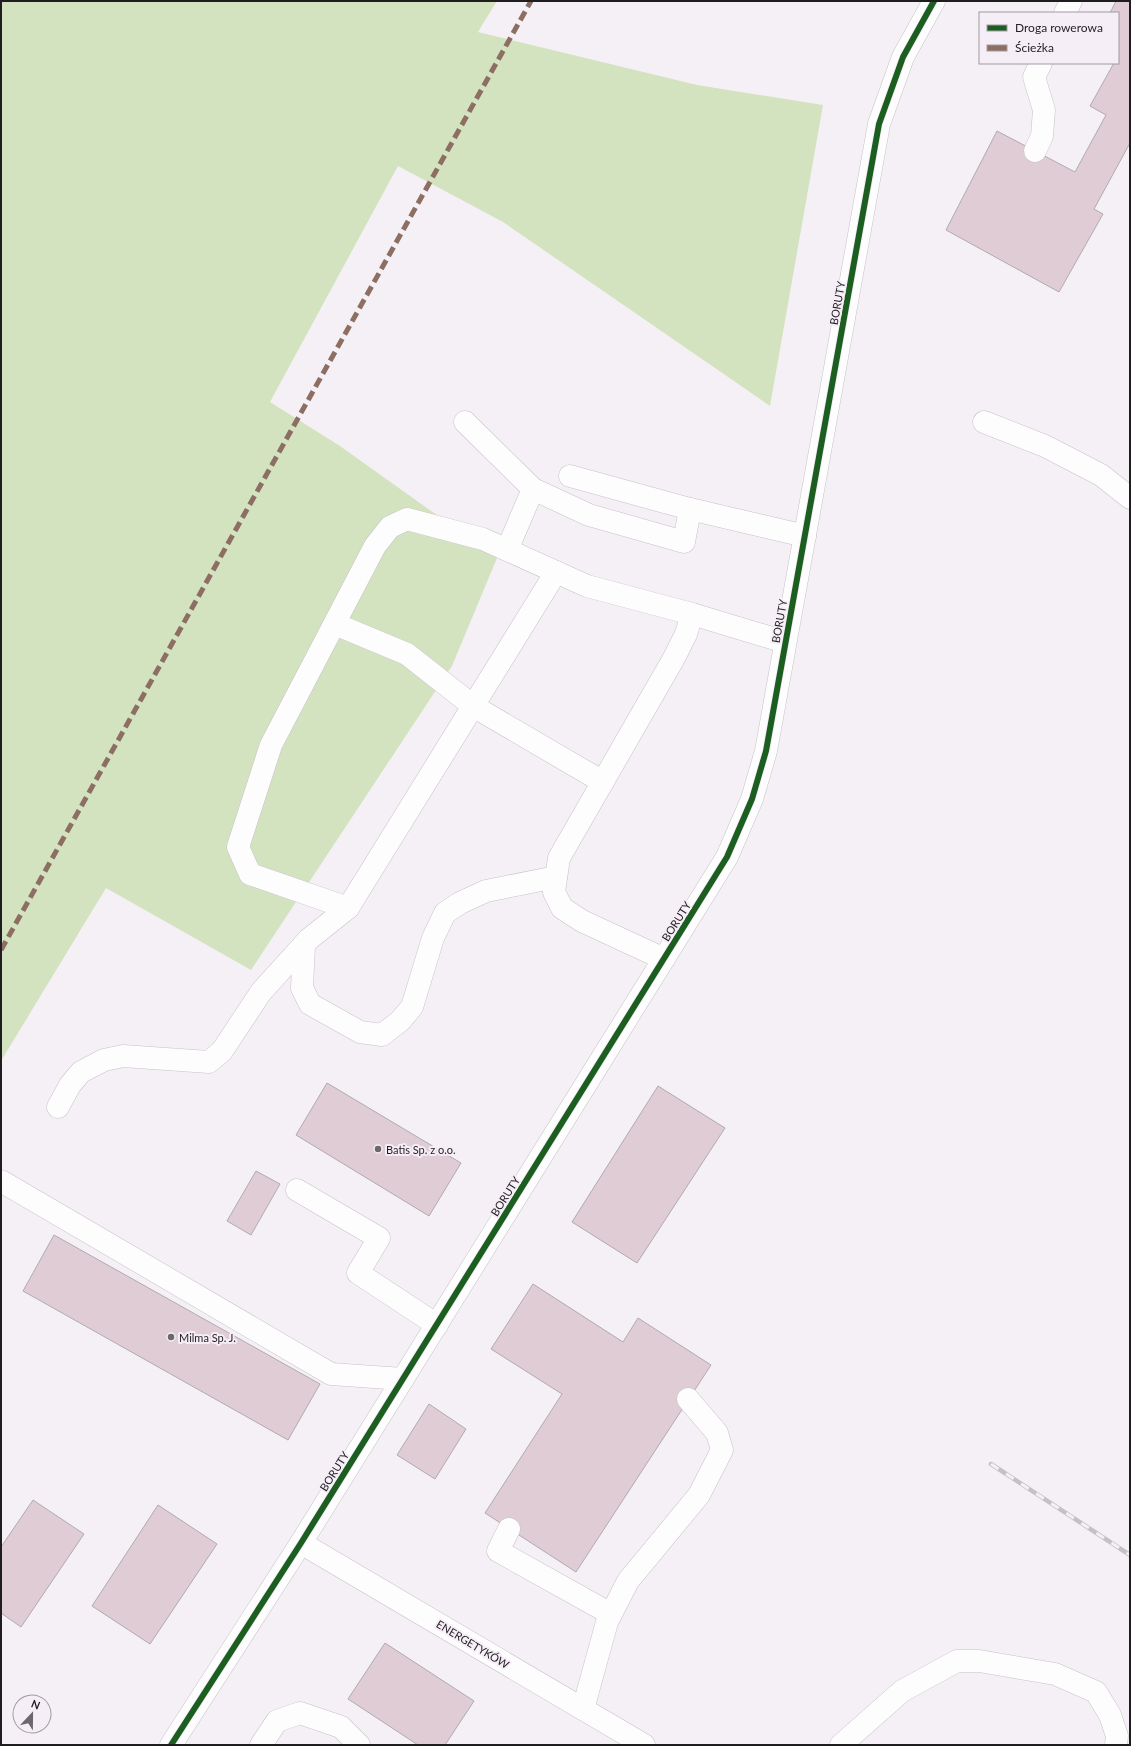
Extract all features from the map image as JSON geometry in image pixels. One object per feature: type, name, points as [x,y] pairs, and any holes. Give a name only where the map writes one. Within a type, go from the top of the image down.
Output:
[{"type":"street","name":"BORUTY","points":[[171,1745],[302,1543],[727,857],[752,799],[766,751],[879,124],[902,57],[934,1]]},
{"type":"street","points":[[1066,12],[1072,1]]},
{"type":"street","points":[[1035,151],[1042,136],[1044,110],[1034,76],[1040,64]]},
{"type":"street","points":[[465,422],[533,489],[589,515],[684,542],[690,509]]},
{"type":"street","points":[[984,422],[1045,446],[1101,475],[1130,498]]},
{"type":"street","points":[[570,476],[690,509],[805,536]]},
{"type":"street","points":[[507,550],[533,489]]},
{"type":"street","points":[[348,908],[250,874],[238,847],[271,745],[375,546],[390,527],[407,519],[483,539],[587,586],[692,614],[785,642]]},
{"type":"street","points":[[58,1107],[70,1085],[81,1072],[104,1060],[123,1056],[208,1062],[222,1051],[261,992],[304,945],[348,908],[556,572]]},
{"type":"street","points":[[664,959],[644,948],[582,921],[562,908],[554,892],[559,858],[674,658],[686,634],[692,614]]},
{"type":"street","points":[[334,624],[407,654],[473,706],[602,782]]},
{"type":"street","points":[[304,945],[302,988],[310,1004],[360,1032],[382,1035],[400,1021],[412,1007],[433,938],[445,912],[486,891],[556,877]]},
{"type":"street","points":[[1,1181],[331,1374],[403,1379]]},
{"type":"street","points":[[297,1190],[379,1238],[358,1273],[437,1325]]},
{"type":"street","points":[[584,1709],[606,1622],[628,1581],[699,1495],[722,1450],[717,1433],[688,1399]]},
{"type":"street","points":[[509,1529],[498,1551],[611,1614]]},
{"type":"street","name":"ENERGETYKÓW","points":[[302,1543],[644,1745]]},
{"type":"street","points":[[844,1744],[902,1691],[957,1661],[979,1661],[1055,1674],[1096,1692],[1110,1715],[1117,1736],[1116,1745]]},
{"type":"street","points":[[261,1745],[278,1721],[300,1713],[341,1727],[359,1745]]},
{"type":"green space","points":[[1,1],[497,1],[478,32],[697,85],[823,105],[770,406],[503,222],[398,166],[270,402],[340,446],[497,558],[452,666],[251,970],[106,888],[1,1061]]},
{"type":"building","points":[[1116,1],[1130,1],[1130,143],[1094,209],[1103,214],[1059,292],[946,230],[997,131],[1075,172],[1106,115],[1090,106],[1113,64],[1119,64],[1119,12],[1110,12]]},
{"type":"building","name":"Batis Sp. z o.o.","points":[[327,1083],[461,1163],[429,1216],[296,1135]]},
{"type":"building","points":[[658,1086],[725,1128],[637,1263],[572,1222]]},
{"type":"building","points":[[256,1171],[280,1184],[251,1235],[227,1221]]},
{"type":"building","name":"Milma Sp. J.","points":[[54,1235],[320,1384],[288,1440],[23,1291]]},
{"type":"building","points":[[533,1284],[623,1342],[638,1318],[711,1365],[576,1572],[485,1513],[562,1394],[491,1349]]},
{"type":"building","points":[[429,1404],[466,1429],[435,1479],[397,1455]]},
{"type":"building","points":[[33,1500],[84,1534],[21,1627],[1,1613],[1,1547]]},
{"type":"building","points":[[158,1505],[217,1544],[150,1644],[92,1606]]},
{"type":"building","points":[[385,1643],[474,1701],[445,1745],[418,1745],[348,1699]]},
{"type":"railway","points":[[991,1464],[1130,1555]]},
{"type":"marked path","points":[[1,950],[531,1]]},
{"type":"cycle path","points":[[171,1745],[301,1543],[727,857],[752,799],[766,751],[879,124],[903,57],[934,1]]},
{"type":"place","name":"Batis Sp. z o.o.","points":[[378,1149]]},
{"type":"place","name":"Milma Sp. J.","points":[[171,1337]]}]
